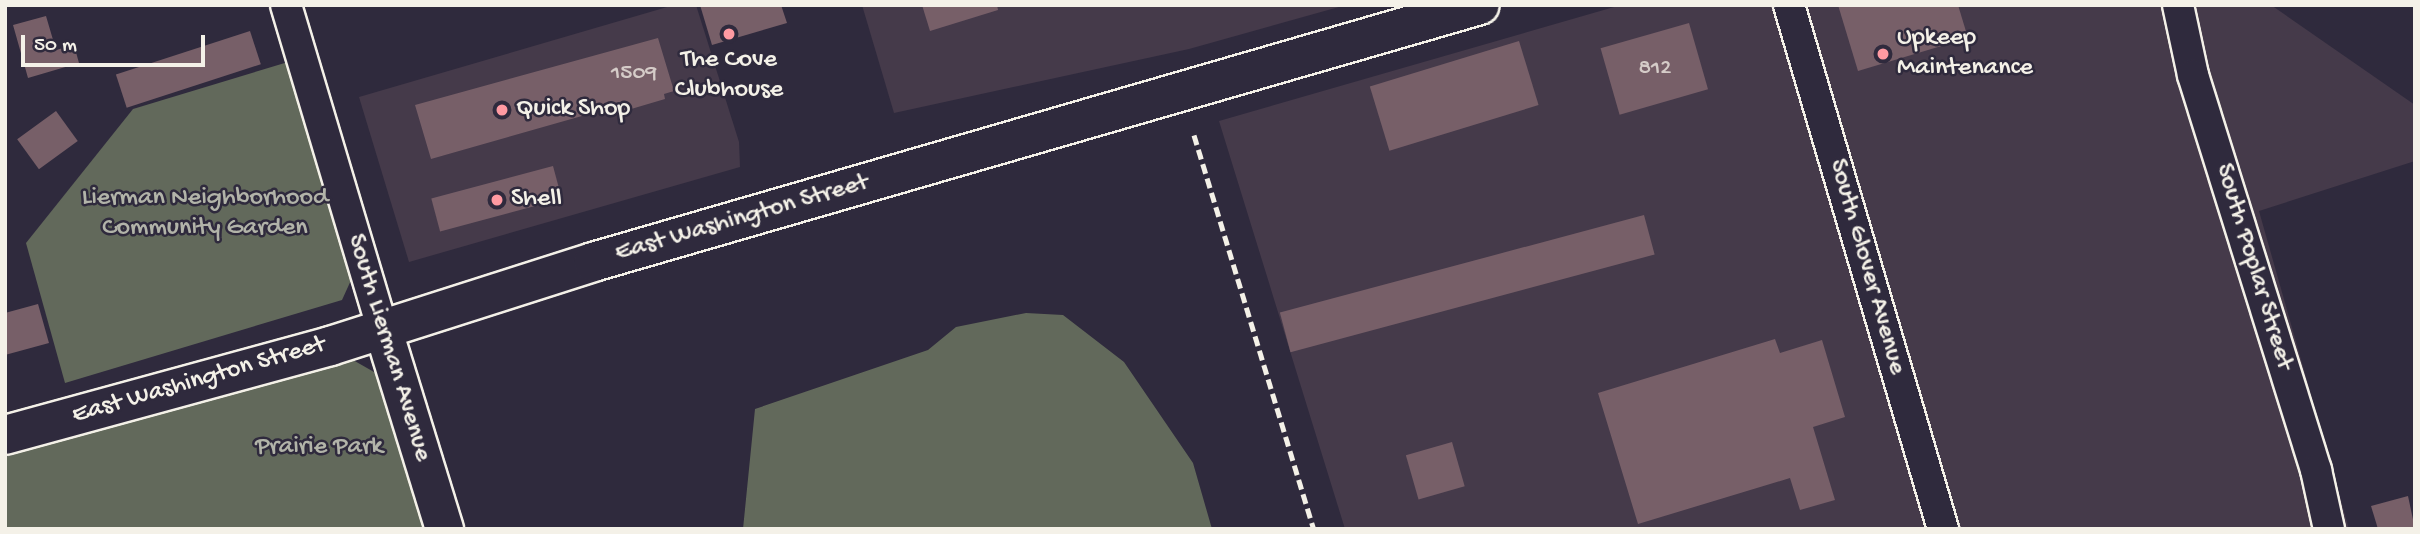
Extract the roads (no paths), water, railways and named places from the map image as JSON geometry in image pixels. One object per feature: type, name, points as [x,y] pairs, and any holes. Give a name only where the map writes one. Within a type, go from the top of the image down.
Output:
[{"type":"main road","name":"East Washington Street","points":[[5,435],[120,407],[587,240],[634,234],[1423,5]]},
{"type":"main road","name":"East Washington Street","points":[[5,418],[348,316],[378,315],[1480,5]]},
{"type":"street","name":"South Lierman Avenue","points":[[286,5],[444,529]]},
{"type":"street","name":"South Glover Avenue","points":[[1789,5],[1943,529]]},
{"type":"street","name":"South Poplar Street","points":[[2178,5],[2193,75],[2316,470],[2329,529]]},
{"type":"railway","points":[[1194,135],[1314,529]]},
{"type":"place","name":"The Cove Clubhouse","points":[[729,34]]},
{"type":"place","name":"Upkeep Maintenance","points":[[1883,54]]},
{"type":"place","name":"Quick Shop","points":[[502,110]]},
{"type":"place","name":"Shell","points":[[497,200]]},
{"type":"park label","name":"Lierman Neighborhood Community Garden","points":[[205,214]]},
{"type":"park label","name":"Prairie Park","points":[[319,448]]}]
